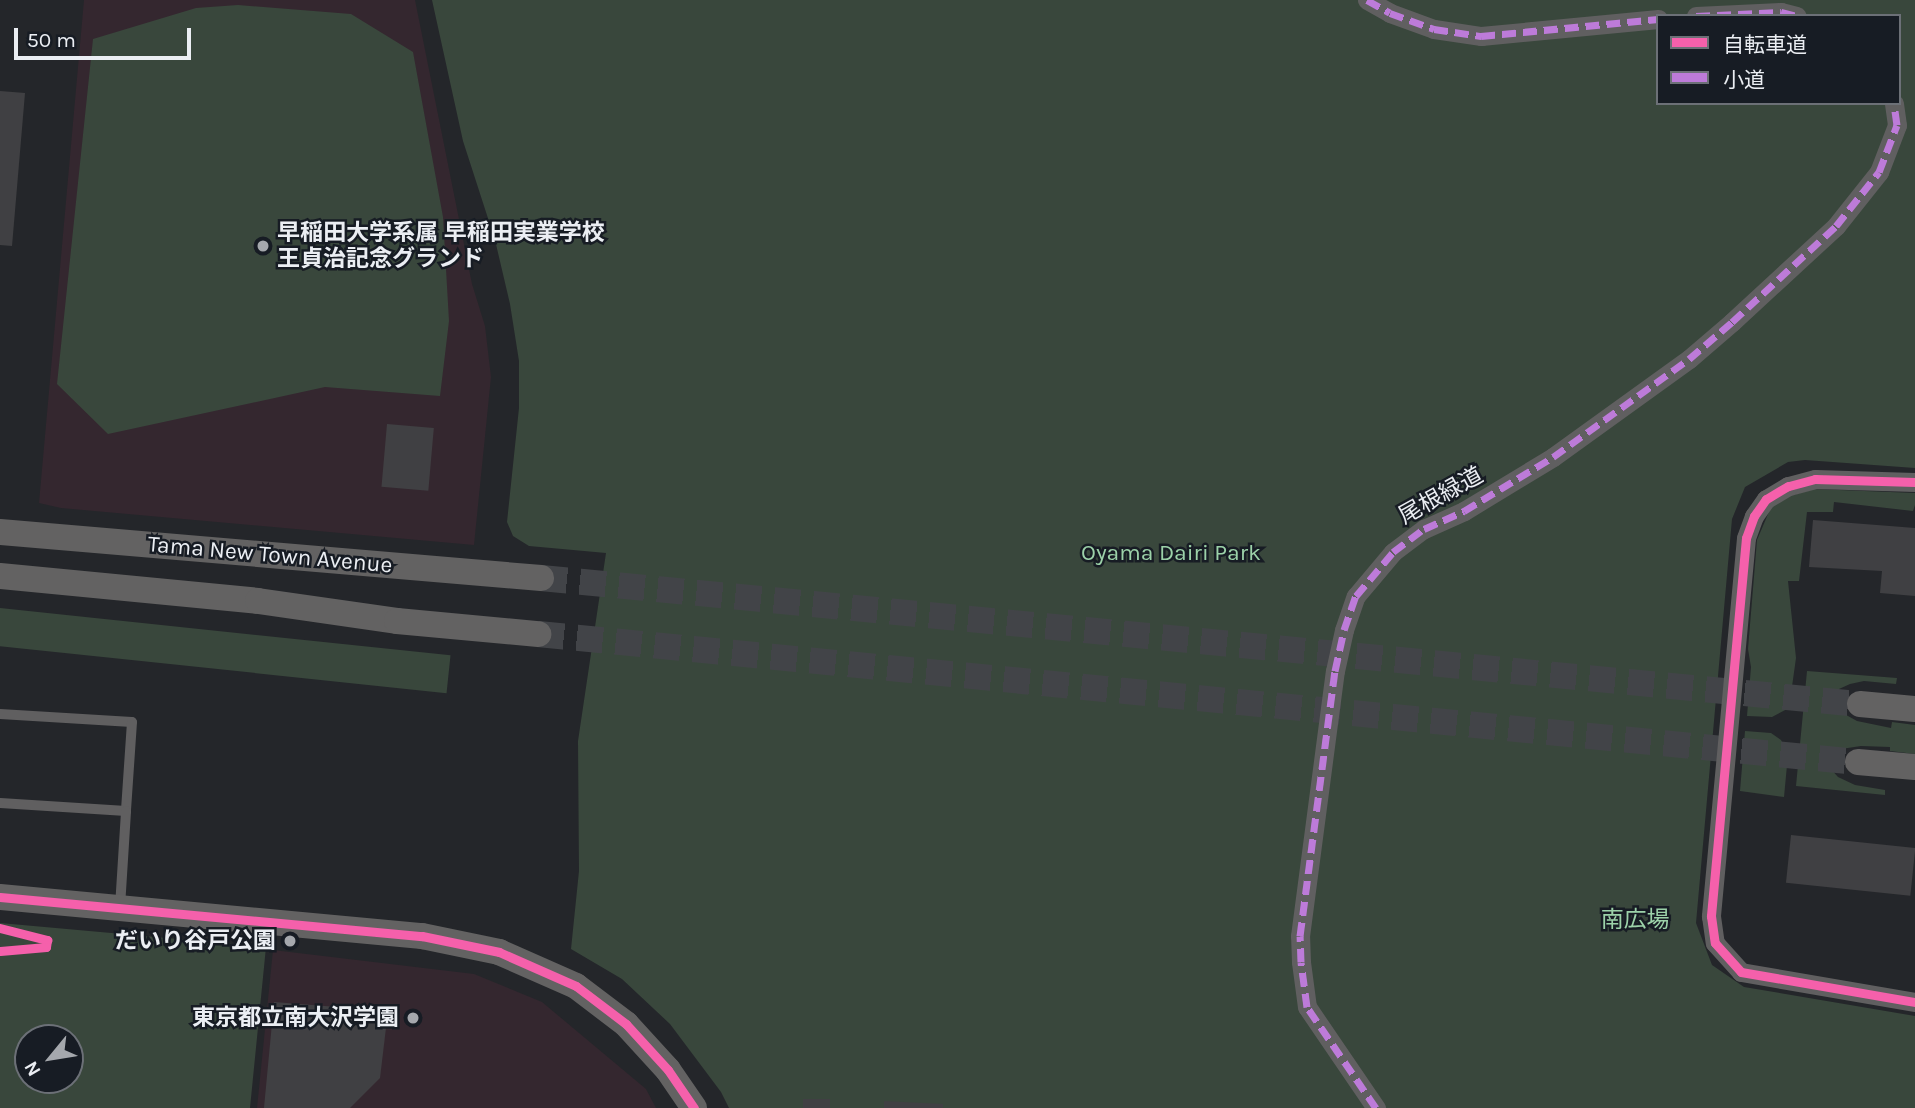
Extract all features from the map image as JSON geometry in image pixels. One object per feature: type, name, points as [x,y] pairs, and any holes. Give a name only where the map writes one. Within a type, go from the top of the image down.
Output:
[{"type":"main road","name":"Tama New Town Avenue","points":[[0,532],[541,578]]},
{"type":"main road","name":"Tama New Town Avenue","points":[[0,576],[258,601],[397,621],[538,634]]},
{"type":"main road","points":[[1860,704],[1915,709]]},
{"type":"main road","points":[[1858,762],[1915,768]]},
{"type":"main road","points":[[0,897],[422,936],[499,951],[576,986],[626,1024],[668,1070],[694,1108]]},
{"type":"street","points":[[1367,0],[1390,13],[1434,29],[1481,36],[1656,19]]},
{"type":"street","points":[[1738,14],[1789,14]]},
{"type":"street","name":"尾根緑道","points":[[1376,1108],[1307,1007],[1300,962],[1300,936],[1335,671],[1344,630],[1356,596],[1393,552],[1424,528],[1464,511],[1543,464],[1647,391],[1732,322],[1836,226],[1878,172],[1896,125],[1894,105]]},
{"type":"street","points":[[1915,482],[1815,479],[1788,486],[1766,499],[1754,516],[1746,538],[1711,916],[1715,943],[1741,972],[1915,1002]]},
{"type":"lane","points":[[0,714],[132,723],[120,907]]},
{"type":"lane","points":[[0,803],[126,811]]},
{"type":"shaded area","name":"早稲田大学系属 早稲田実業学校 王貞治記念グランド","points":[[84,0],[415,0],[472,284],[485,326],[491,377],[474,545],[61,508],[39,503]]},
{"type":"shaded area","name":"東京都立南大沢学園","points":[[273,950],[474,974],[542,1002],[646,1089],[656,1108],[257,1108]]},
{"type":"green space","name":"Oyama Dairi Park","points":[[432,0],[1915,0],[1915,468],[1805,460],[1788,462],[1745,487],[1732,519],[1696,923],[1712,965],[1744,987],[1915,1016],[1915,1108],[729,1108],[721,1092],[670,1024],[622,979],[571,949],[579,871],[578,741],[606,553],[529,546],[513,536],[507,522],[519,408],[519,361],[510,304],[495,240],[463,141]]},
{"type":"green space","name":"早稲田大学系属 早稲田実業学校 王貞治記念グランド","points":[[238,5],[351,14],[413,52],[443,217],[449,321],[440,396],[325,387],[108,434],[57,384],[93,39],[196,8]]},
{"type":"green space","points":[[1814,489],[1915,493],[1915,505],[1913,511],[1834,502],[1833,512],[1807,512],[1799,581],[1788,581],[1796,658],[1789,708],[1772,717],[1747,716],[1751,667],[1748,649],[1757,540],[1771,507],[1783,498]]},
{"type":"green space","points":[[0,608],[451,655],[447,693],[0,646]]},
{"type":"green space","points":[[1807,671],[1897,678],[1896,684],[1864,681],[1850,684],[1839,689],[1833,699],[1839,711],[1857,721],[1891,728],[1892,722],[1915,725],[1915,754],[1890,751],[1890,747],[1861,746],[1841,749],[1829,761],[1829,767],[1838,777],[1855,785],[1885,790],[1885,795],[1796,786]]},
{"type":"green space","points":[[1745,731],[1771,733],[1781,740],[1786,750],[1787,765],[1784,797],[1740,791]]},
{"type":"green space","points":[[0,923],[266,947],[250,1108],[0,1108]]},
{"type":"building","points":[[0,91],[25,93],[12,246],[0,245]]},
{"type":"building","points":[[387,424],[434,428],[428,491],[382,487]]},
{"type":"building","points":[[1813,520],[1915,528],[1915,596],[1880,593],[1882,571],[1809,567]]},
{"type":"building","points":[[1791,835],[1915,848],[1910,896],[1786,883]]},
{"type":"building","points":[[274,1002],[388,1011],[380,1078],[350,1108],[264,1108]]},
{"type":"building","points":[[803,1099],[830,1099],[830,1108],[803,1108]]},
{"type":"building","points":[[884,1101],[943,1104],[943,1108],[884,1108]]},
{"type":"tunnel","points":[[541,578],[1860,704]]},
{"type":"tunnel","points":[[538,634],[1858,762]]},
{"type":"marked path","points":[[1367,0],[1390,13],[1434,29],[1481,36],[1656,19]]},
{"type":"marked path","points":[[1738,14],[1789,14]]},
{"type":"marked path","points":[[1376,1108],[1307,1007],[1301,962],[1300,936],[1335,671],[1344,630],[1356,596],[1393,552],[1424,529],[1464,511],[1553,457],[1689,359],[1732,322],[1836,226],[1879,172],[1897,125],[1894,105]]},
{"type":"cycle path","points":[[1915,482],[1815,479],[1788,486],[1766,499],[1754,516],[1746,538],[1711,916],[1715,943],[1741,972],[1915,1002]]},
{"type":"cycle path","points":[[0,897],[422,936],[499,952],[576,986],[626,1024],[668,1070],[694,1108]]},
{"type":"cycle path","points":[[0,928],[47,940],[46,947],[0,951]]},
{"type":"place","name":"早稲田大学系属 早稲田実業学校 王貞治記念グランド","points":[[263,246]]},
{"type":"place","name":"だいり谷戸公園","points":[[290,941]]},
{"type":"place","name":"東京都立南大沢学園","points":[[413,1018]]},
{"type":"park label","name":"南広場","points":[[1635,920]]}]
